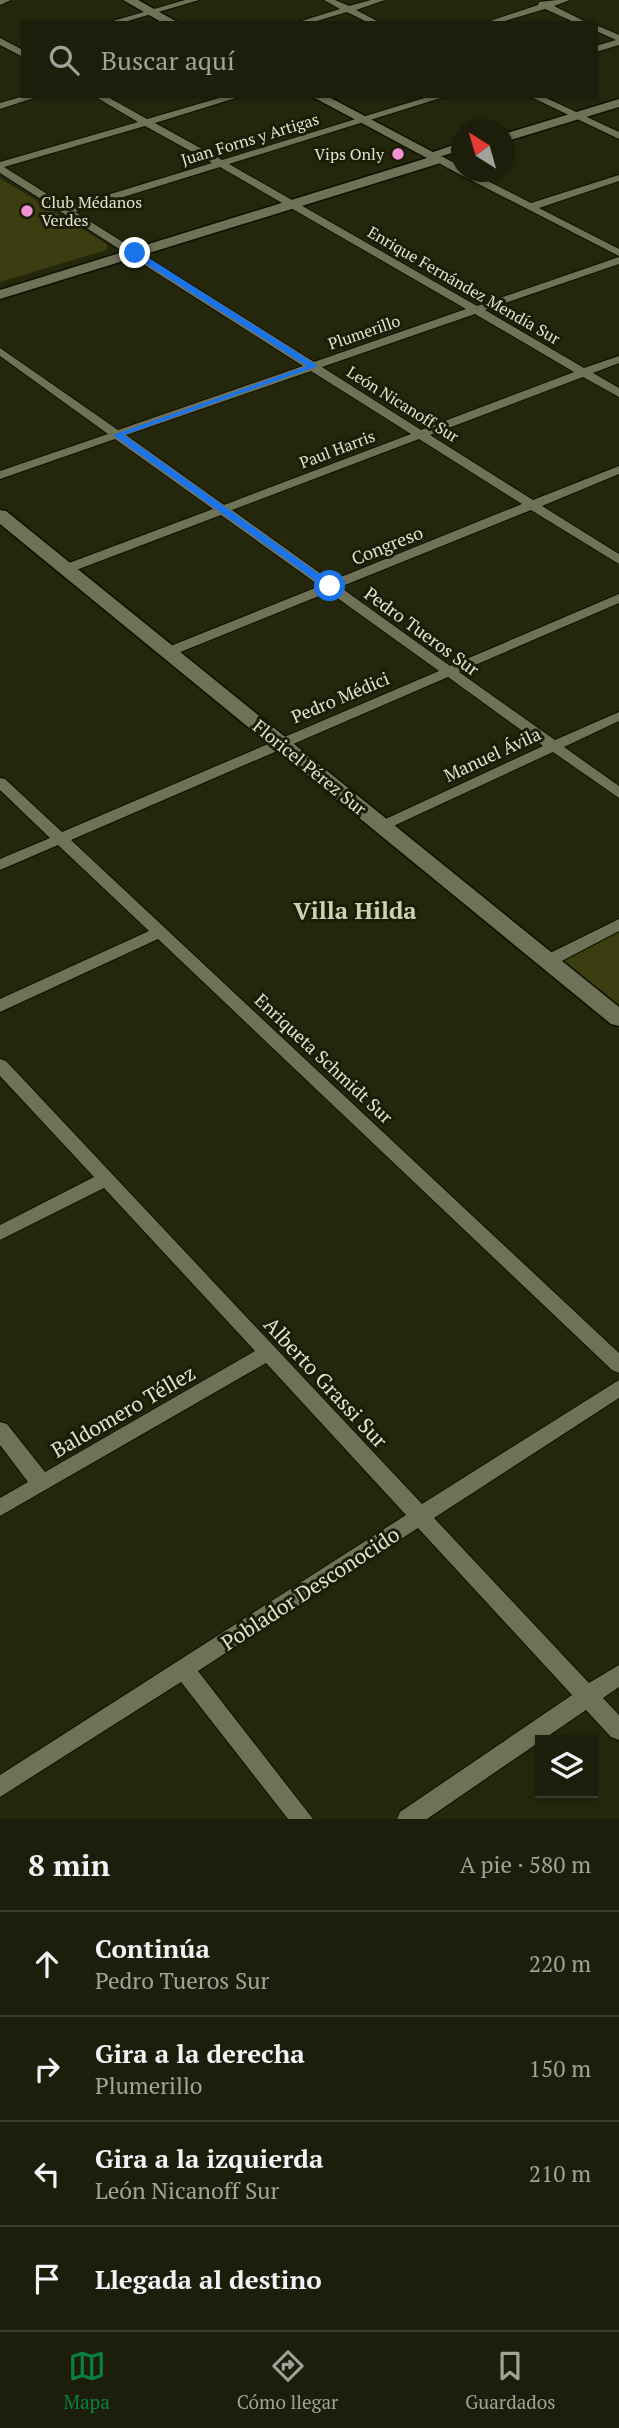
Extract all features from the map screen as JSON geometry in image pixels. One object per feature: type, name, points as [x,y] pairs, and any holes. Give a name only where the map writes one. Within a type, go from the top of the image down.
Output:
[{"type":"street","points":[[0,2],[7,0]]},
{"type":"street","points":[[128,0],[169,21]]},
{"type":"street","points":[[117,21],[195,0]]},
{"type":"street","points":[[328,0],[373,21]]},
{"type":"street","points":[[306,21],[381,0]]},
{"type":"street","points":[[532,0],[579,21]]},
{"type":"street","points":[[495,21],[566,0]]},
{"type":"street","points":[[598,29],[619,40]]},
{"type":"street","points":[[598,48],[619,40]]},
{"type":"street","points":[[0,41],[18,47]]},
{"type":"street","points":[[0,52],[18,47]]},
{"type":"street","points":[[0,106],[29,98]]},
{"type":"street","name":"Enrique Fernández Mendía Sur","points":[[102,98],[289,202],[619,393]]},
{"type":"street","points":[[0,167],[230,98]]},
{"type":"street","points":[[321,98],[451,165]]},
{"type":"street","name":"Juan Forns y Artigas","points":[[67,211],[436,98]]},
{"type":"street","points":[[538,98],[619,136]]},
{"type":"street","points":[[514,133],[619,100]]},
{"type":"street","points":[[0,295],[451,150]]},
{"type":"street","points":[[435,157],[451,154]]},
{"type":"street","name":"León Nicanoff Sur","points":[[0,167],[619,560]]},
{"type":"street","points":[[531,207],[619,178]]},
{"type":"street","points":[[483,182],[619,253]]},
{"type":"street","points":[[0,289],[132,251]]},
{"type":"street","name":"Plumerillo","points":[[0,475],[619,260]]},
{"type":"street","name":"Pedro Tueros Sur","points":[[0,351],[619,793]]},
{"type":"street","name":"Paul Harris","points":[[66,569],[619,359]]},
{"type":"street","name":"Congreso","points":[[168,652],[619,470]]},
{"type":"street","name":"Floricel Pérez Sur","points":[[0,515],[619,1019]]},
{"type":"street","name":"Pedro Médici","points":[[0,865],[619,598]]},
{"type":"street","name":"Manuel Ávila","points":[[382,826],[619,716]]},
{"type":"street","name":"Enriqueta Schmidt Sur","points":[[0,782],[619,1365]]},
{"type":"street","points":[[548,961],[619,924]]},
{"type":"street","points":[[0,1006],[160,932]]},
{"type":"street","name":"Alberto Grassi Sur","points":[[0,1065],[619,1730]]},
{"type":"street","points":[[0,1233],[106,1179]]},
{"type":"street","name":"Baldomero Téllez","points":[[0,1508],[268,1353]]},
{"type":"street","name":"Poblador Desconocido","points":[[0,1787],[619,1388]]},
{"type":"street","points":[[0,1430],[42,1484]]},
{"type":"street","points":[[183,1669],[302,1819]]},
{"type":"street","points":[[408,1819],[619,1675]]},
{"type":"green space","name":"Club Médanos Verdes","points":[[0,178],[108,245],[106,250],[0,282]]},
{"type":"green space","points":[[619,930],[619,1011],[558,962]]},
{"type":"place","name":"Vips Only","points":[[398,154]]},
{"type":"place","name":"Club Médanos Verdes","points":[[27,211]]},
{"type":"district","name":"Villa Hilda","points":[[355,910]]},
{"type":"route","points":[[135,253],[314,366],[117,435],[330,586]]}]
